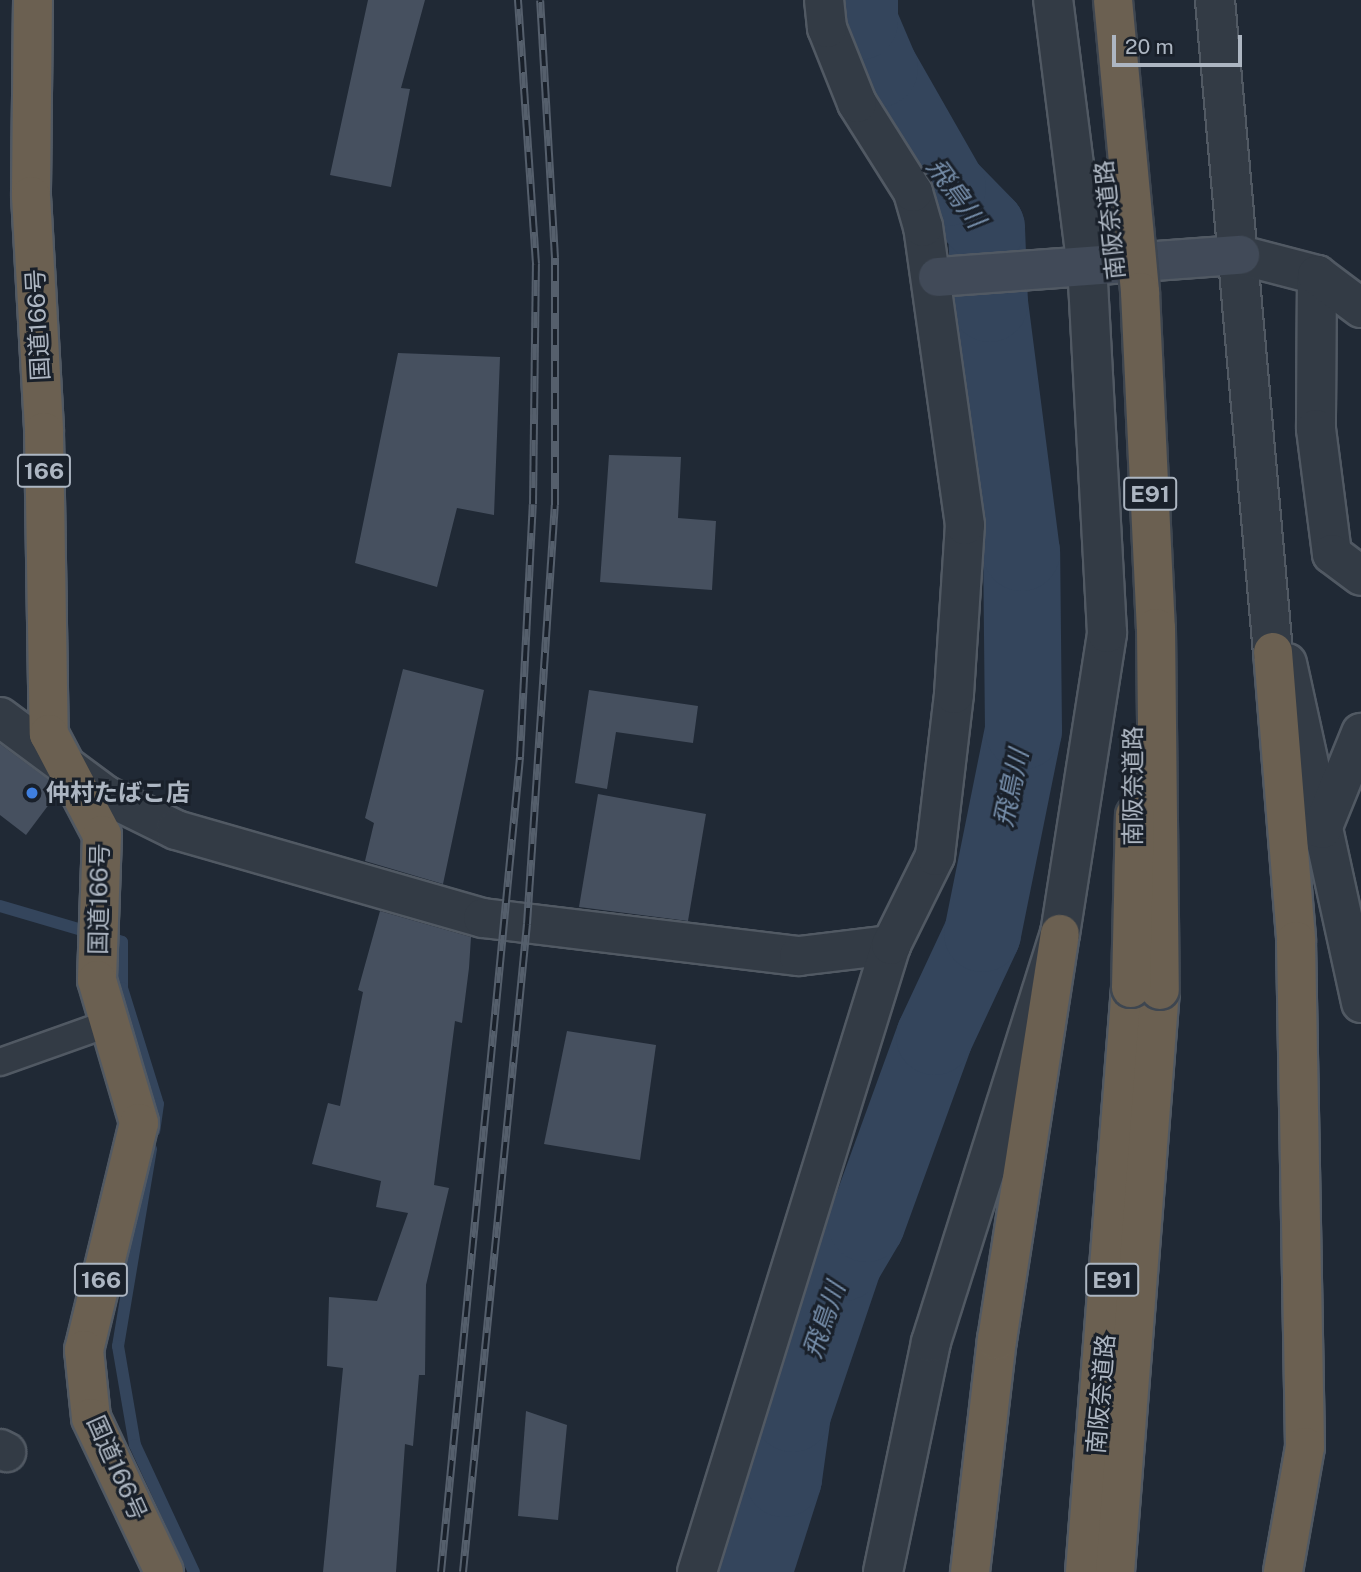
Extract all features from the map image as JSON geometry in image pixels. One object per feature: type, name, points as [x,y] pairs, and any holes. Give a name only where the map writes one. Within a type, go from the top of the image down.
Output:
[{"type":"highway","name":"国道166号","points":[[33,0],[43,672],[48,734],[64,759],[102,835],[97,980],[107,1024],[139,1123],[84,1350],[91,1418],[164,1572]]},
{"type":"highway","name":"南阪奈道路","points":[[1085,1572],[1146,988],[1118,295],[1087,0]]},
{"type":"highway","name":"南阪奈道路","points":[[1113,0],[1140,292],[1156,628],[1146,988],[1115,1572]]},
{"type":"highway","points":[[1273,652],[1296,941],[1305,1447],[1283,1572]]},
{"type":"highway","points":[[970,1572],[997,1340],[1060,934]]},
{"type":"street","points":[[697,1572],[891,944],[935,856],[965,525],[935,277],[913,192],[857,103],[827,28],[824,0]]},
{"type":"street","points":[[883,1572],[930,1342],[1060,934],[1107,633],[1087,268],[1054,0]]},
{"type":"street","points":[[1215,0],[1240,255],[1273,652]]},
{"type":"street","points":[[935,277],[1049,272],[1240,255],[1317,275],[1361,308]]},
{"type":"street","points":[[1317,275],[1316,429],[1332,554],[1361,576]]},
{"type":"street","points":[[1260,492],[1322,829],[1361,1003]]},
{"type":"street","points":[[0,717],[64,759],[105,795],[176,830],[483,919],[799,956],[891,944]]},
{"type":"street","points":[[1322,829],[1361,733]]},
{"type":"lane","points":[[0,1062],[107,1024]]},
{"type":"building","points":[[368,0],[425,0],[401,88],[410,89],[391,187],[330,175]]},
{"type":"building","points":[[398,353],[500,357],[494,515],[457,508],[437,587],[355,563]]},
{"type":"building","points":[[609,455],[681,457],[678,518],[716,521],[712,590],[600,582]]},
{"type":"building","points":[[403,669],[484,690],[443,884],[365,861],[374,823],[365,818]]},
{"type":"building","points":[[589,690],[698,706],[693,743],[616,732],[607,789],[575,783]]},
{"type":"building","name":"仲村たばこ店","points":[[0,744],[49,780],[56,795],[26,835],[0,815]]},
{"type":"building","points":[[598,794],[706,814],[688,921],[579,907]]},
{"type":"building","points":[[380,911],[471,937],[469,968],[462,1023],[455,1021],[434,1185],[449,1188],[426,1285],[425,1375],[419,1375],[413,1446],[405,1444],[396,1572],[323,1572],[343,1368],[327,1366],[329,1297],[377,1301],[408,1213],[376,1207],[381,1181],[312,1164],[328,1103],[340,1106],[363,992],[358,990]]},
{"type":"building","points":[[567,1031],[656,1045],[640,1160],[544,1144]]},
{"type":"building","points":[[526,1411],[567,1425],[558,1520],[518,1516]]},
{"type":"waterway","name":"飛鳥川","points":[[753,1572],[783,1478],[792,1413],[843,1262],[866,1223],[934,1036],[982,933],[1023,730],[1021,552],[989,303],[986,227],[947,187],[879,68],[859,21],[859,0]]},
{"type":"waterway","points":[[0,906],[122,942],[122,988],[158,1104],[154,1131]]},
{"type":"waterway","points":[[151,1149],[118,1346],[135,1445],[194,1572]]},
{"type":"railway","points":[[441,1572],[520,757],[533,504],[536,264],[518,0]]},
{"type":"railway","points":[[463,1572],[527,924],[555,505],[555,258],[540,0]]},
{"type":"place","name":"仲村たばこ店","points":[[32,793]]}]
